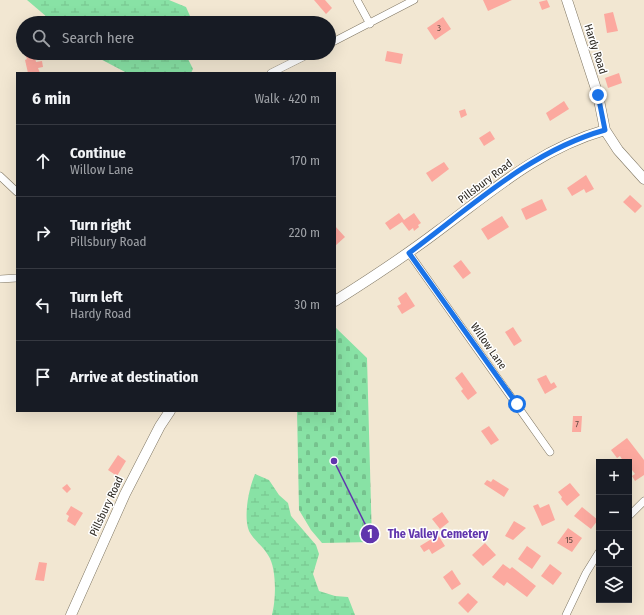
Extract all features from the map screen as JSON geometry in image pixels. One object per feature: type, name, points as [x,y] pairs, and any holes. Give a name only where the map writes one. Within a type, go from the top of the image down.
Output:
[{"type":"street","points":[[357,0],[370,24]]},
{"type":"street","points":[[336,41],[414,0]]},
{"type":"street","name":"Hardy Road","points":[[567,0],[596,89],[605,130]]},
{"type":"street","points":[[273,72],[298,60]]},
{"type":"street","points":[[605,130],[618,150],[644,179]]},
{"type":"street","name":"Pillsbury Road","points":[[336,300],[409,253],[540,156],[580,137],[605,130]]},
{"type":"street","points":[[0,176],[16,191]]},
{"type":"street","name":"Willow Lane","points":[[409,253],[550,452]]},
{"type":"street","points":[[0,279],[16,278]]},
{"type":"street","name":"Pillsbury Road","points":[[71,615],[125,494],[157,432],[169,412]]},
{"type":"street","points":[[632,513],[644,501]]},
{"type":"street","points":[[566,615],[586,573],[596,557]]},
{"type":"green space","points":[[27,0],[169,0],[186,7],[190,16],[46,16]]},
{"type":"green space","points":[[102,60],[188,60],[193,69],[192,72],[125,72]]},
{"type":"green space","points":[[336,328],[367,358],[372,542],[322,543],[311,530],[299,510],[297,412],[336,412]]},
{"type":"green space","points":[[255,474],[269,480],[279,495],[288,503],[291,516],[316,545],[319,554],[313,574],[319,591],[335,596],[348,597],[355,615],[272,615],[275,593],[273,568],[268,555],[249,531],[247,522],[248,501]]},
{"type":"building","points":[[314,0],[325,0],[332,8],[326,14]]},
{"type":"building","points":[[483,0],[512,0],[488,11]]},
{"type":"building","points":[[547,0],[550,7],[542,10],[539,2]]},
{"type":"building","points":[[613,12],[618,31],[607,33],[604,14]]},
{"type":"building","points":[[443,17],[451,29],[435,40],[427,28]]},
{"type":"building","points":[[387,51],[403,54],[401,64],[385,61]]},
{"type":"building","points":[[25,60],[36,60],[36,62],[42,61],[43,67],[38,68],[40,72],[28,72]]},
{"type":"building","points":[[619,73],[622,83],[608,88],[605,78]]},
{"type":"building","points":[[564,101],[569,109],[550,121],[546,113]]},
{"type":"building","points":[[465,109],[467,115],[461,118],[459,111]]},
{"type":"building","points":[[490,131],[495,139],[484,146],[479,138]]},
{"type":"building","points":[[444,162],[449,169],[432,182],[426,173]]},
{"type":"building","points":[[586,175],[594,189],[586,193],[584,189],[572,196],[567,188]]},
{"type":"building","points":[[630,195],[642,206],[635,213],[623,202]]},
{"type":"building","points":[[542,199],[547,210],[526,220],[521,209]]},
{"type":"building","points":[[399,213],[404,220],[414,213],[421,223],[418,225],[419,227],[414,231],[413,228],[409,231],[402,222],[390,230],[385,223]]},
{"type":"building","points":[[502,216],[509,227],[488,240],[481,229]]},
{"type":"building","points":[[336,227],[345,237],[336,245]]},
{"type":"building","points":[[461,260],[471,273],[463,279],[453,266]]},
{"type":"building","points":[[406,292],[415,306],[402,314],[397,306],[401,304],[398,298]]},
{"type":"building","points":[[513,327],[522,341],[514,346],[505,332]]},
{"type":"building","points":[[462,372],[477,393],[468,400],[461,391],[463,389],[455,378]]},
{"type":"building","points":[[546,375],[551,384],[554,382],[557,387],[545,394],[537,379]]},
{"type":"building","points":[[573,416],[582,416],[581,432],[572,432]]},
{"type":"building","points":[[489,426],[499,440],[491,445],[481,431]]},
{"type":"building","points":[[627,438],[644,460],[644,475],[635,481],[632,476],[635,474],[632,470],[632,459],[622,459],[620,456],[617,458],[611,450]]},
{"type":"building","points":[[118,455],[126,461],[117,476],[108,470]]},
{"type":"building","points":[[493,479],[509,489],[504,497],[484,484],[487,480],[491,482]]},
{"type":"building","points":[[570,483],[580,495],[567,506],[561,499],[562,497],[558,492]]},
{"type":"building","points":[[67,484],[71,489],[67,493],[62,488]]},
{"type":"building","points":[[538,504],[540,508],[549,504],[555,520],[542,526],[533,506]]},
{"type":"building","points":[[71,506],[83,513],[75,526],[67,521],[69,516],[66,514]]},
{"type":"building","points":[[582,507],[596,518],[596,523],[591,529],[574,516]]},
{"type":"building","points":[[442,512],[449,522],[440,529],[432,519]]},
{"type":"building","points":[[514,521],[526,528],[513,540],[505,536]]},
{"type":"building","points":[[568,528],[582,538],[572,552],[557,543]]},
{"type":"building","points":[[438,535],[445,546],[432,554],[429,549],[424,552],[420,546]]},
{"type":"building","points":[[485,543],[496,555],[483,566],[472,555]]},
{"type":"building","points":[[527,546],[541,556],[532,569],[518,559]]},
{"type":"building","points":[[39,562],[47,563],[44,581],[35,580]]},
{"type":"building","points":[[503,564],[510,569],[512,567],[536,586],[527,597],[507,582],[504,586],[492,577]]},
{"type":"building","points":[[550,564],[562,573],[553,585],[541,576]]},
{"type":"building","points":[[452,570],[461,584],[452,590],[443,577]]},
{"type":"building","points":[[468,593],[478,602],[468,613],[458,603]]},
{"type":"place","name":"The Valley Cemetery","points":[[334,461]]},
{"type":"route","points":[[517,404],[409,253],[517,171],[540,156],[580,137],[605,130],[598,95]]}]
